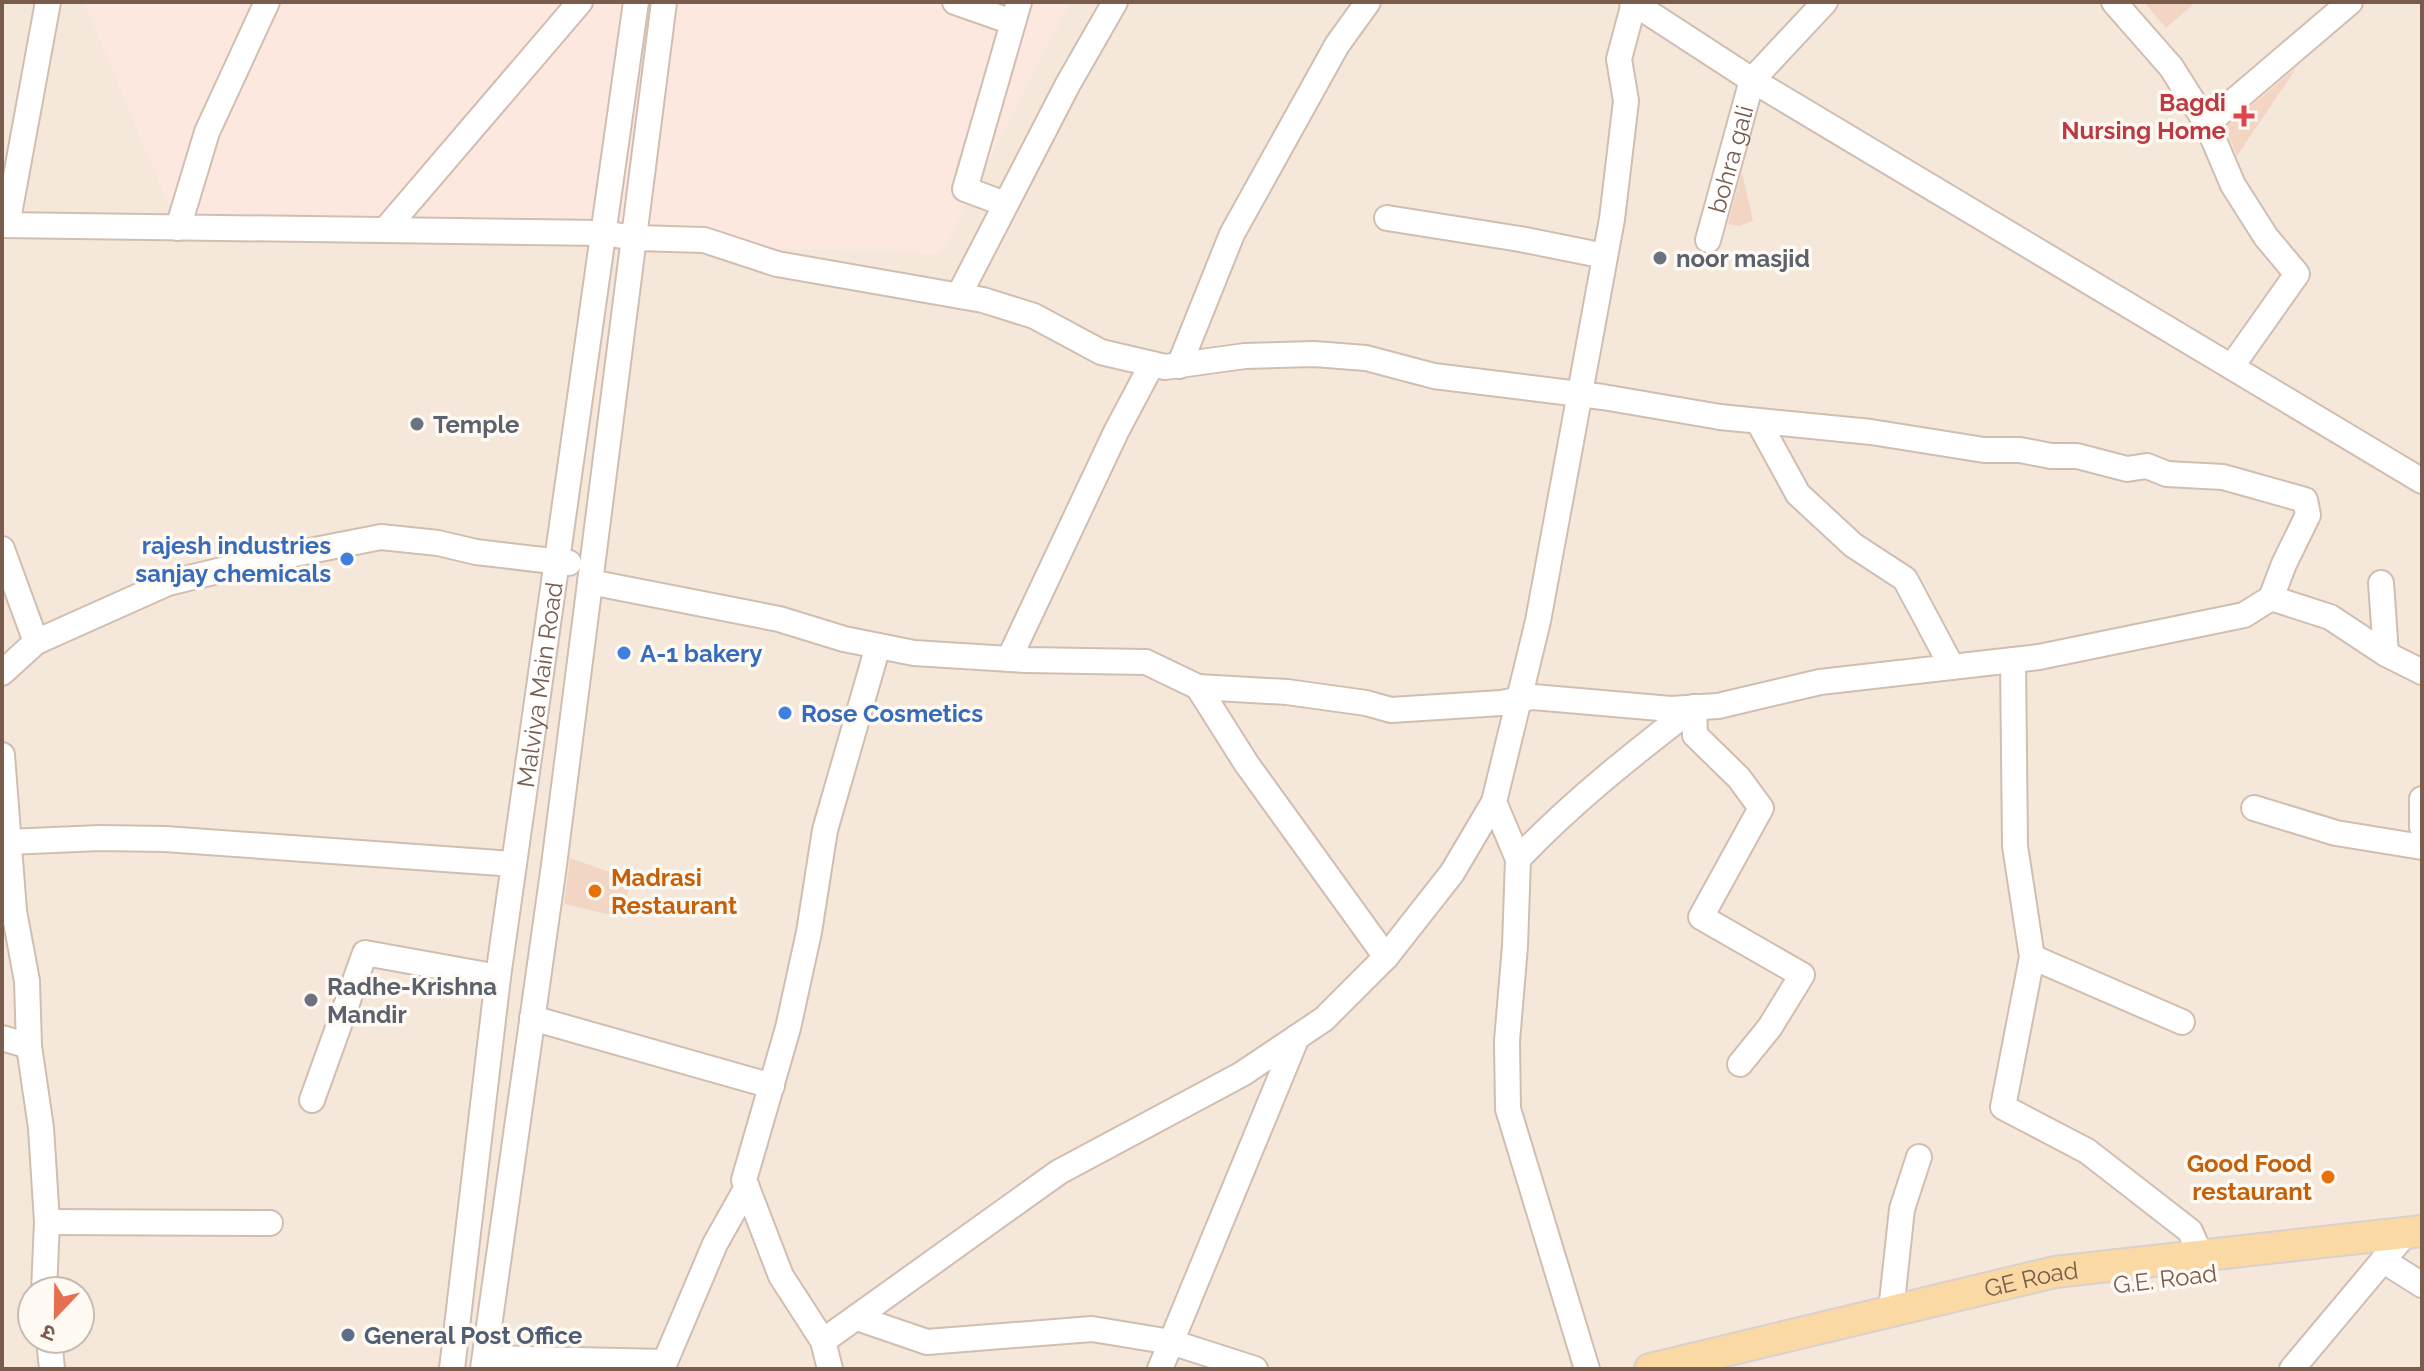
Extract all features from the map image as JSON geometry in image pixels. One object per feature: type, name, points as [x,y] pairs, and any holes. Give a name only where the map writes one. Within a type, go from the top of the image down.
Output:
[{"type":"main road","name":"GE Road","points":[[1650,1369],[2055,1272],[2201,1256],[2405,1246]]},
{"type":"main road","name":"G.E. Road","points":[[1725,1369],[2052,1292],[2405,1246]]},
{"type":"street","points":[[2,673],[36,642],[168,583],[381,537],[438,543],[476,552],[555,563],[914,653],[1146,662],[1198,687],[1287,692],[1366,703],[1391,710],[1533,697],[1657,708],[1718,706],[1820,682],[2039,657],[2244,615],[2271,598],[2308,515],[2305,500],[2223,477],[2167,474],[2147,466],[2127,469],[2077,456],[1984,450],[1871,432],[1758,421],[1434,376],[1366,358],[1314,354],[1245,356],[1165,367],[1101,352],[1034,316],[983,300],[777,264],[704,240],[636,238],[602,233],[4,225],[48,2]]},
{"type":"street","points":[[178,228],[207,132],[267,2]]},
{"type":"street","points":[[385,230],[580,2]]},
{"type":"street","name":"Malviya Main Road","points":[[452,1369],[498,977],[636,2]]},
{"type":"street","name":"Malviya Main Road","points":[[484,1364],[636,238],[664,2]]},
{"type":"street","points":[[955,2],[1015,12],[965,189],[1005,204]]},
{"type":"street","points":[[1179,366],[1232,234],[1337,45],[1368,2]]},
{"type":"street","points":[[1752,80],[1825,2]]},
{"type":"street","points":[[2114,2],[2171,67],[2207,124],[2233,185],[2266,237],[2297,274],[2232,366]]},
{"type":"street","points":[[2207,124],[2350,2]]},
{"type":"street","points":[[959,295],[1110,3]]},
{"type":"street","points":[[823,1341],[1059,1172],[1242,1074],[1324,1019],[1386,957],[1452,873],[1494,802],[1538,621],[1605,256],[1626,101],[1619,59],[1633,3],[1752,80],[2422,481]]},
{"type":"street","name":"bohra gali","points":[[1708,240],[1752,80]]},
{"type":"street","points":[[1387,218],[1605,256]]},
{"type":"street","points":[[1009,659],[1116,432],[1152,364]]},
{"type":"street","points":[[1758,421],[1798,494],[1853,545],[1905,579],[1952,667]]},
{"type":"street","points":[[2,549],[36,642]]},
{"type":"street","points":[[2381,583],[2386,654]]},
{"type":"street","points":[[2271,598],[2330,617],[2386,654],[2422,672]]},
{"type":"street","points":[[830,1369],[823,1341],[781,1276],[744,1180],[788,1028],[809,932],[825,830],[878,646]]},
{"type":"street","points":[[2013,660],[2015,846],[2032,957],[2003,1107],[2087,1151],[2190,1231],[2201,1256]]},
{"type":"street","points":[[1198,687],[1246,763],[1386,957]]},
{"type":"street","points":[[1518,859],[1610,771],[1694,707]]},
{"type":"street","points":[[1694,707],[1695,735],[1739,778],[1761,808],[1701,917],[1802,975],[1770,1027],[1740,1064]]},
{"type":"street","points":[[2,755],[14,911],[27,981],[29,1046],[41,1128],[47,1222],[45,1275]]},
{"type":"street","points":[[2422,799],[2422,827]]},
{"type":"street","points":[[1494,802],[1518,859],[1507,1041],[1508,1109],[1587,1369]]},
{"type":"street","points":[[2254,808],[2336,833],[2422,847]]},
{"type":"street","points":[[7,842],[165,839],[514,864]]},
{"type":"street","points":[[312,1100],[365,953],[498,977]]},
{"type":"street","points":[[2032,957],[2182,1022]]},
{"type":"street","points":[[532,1018],[772,1086]]},
{"type":"street","points":[[1160,1369],[1297,1037]]},
{"type":"street","points":[[2,1038],[29,1046]]},
{"type":"street","points":[[1891,1311],[1902,1209],[1919,1157]]},
{"type":"street","points":[[484,1364],[665,1362],[715,1244],[747,1187]]},
{"type":"street","points":[[47,1222],[270,1223]]},
{"type":"street","points":[[2292,1369],[2405,1246],[2422,1285]]},
{"type":"street","points":[[857,1318],[927,1342],[1092,1329],[1171,1342],[1255,1369]]},
{"type":"shaded area","points":[[2,2],[2422,2],[2422,1369],[2,1369]]},
{"type":"shaded area","points":[[84,2],[1070,2],[941,254],[178,228]]},
{"type":"building","points":[[2144,2],[2196,2],[2166,28]]},
{"type":"building","points":[[2297,67],[2237,156],[2225,128]]},
{"type":"building","points":[[1742,172],[1753,221],[1739,226],[1728,224]]},
{"type":"building","name":"Madrasi Restaurant","points":[[570,858],[632,880],[620,917],[564,904]]},
{"type":"place","name":"Bagdi Nursing Home","points":[[2244,116]]},
{"type":"place","name":"noor masjid","points":[[1660,258]]},
{"type":"place","name":"Temple","points":[[417,424]]},
{"type":"place","name":"rajesh industries sanjay chemicals","points":[[347,559]]},
{"type":"place","name":"A-1 bakery","points":[[624,653]]},
{"type":"place","name":"Rose Cosmetics","points":[[785,713]]},
{"type":"place","name":"Madrasi Restaurant","points":[[595,891]]},
{"type":"place","name":"Radhe-Krishna Mandir","points":[[311,1000]]},
{"type":"place","name":"Good Food restaurant","points":[[2328,1177]]},
{"type":"place","name":"General Post Office","points":[[348,1335]]}]
